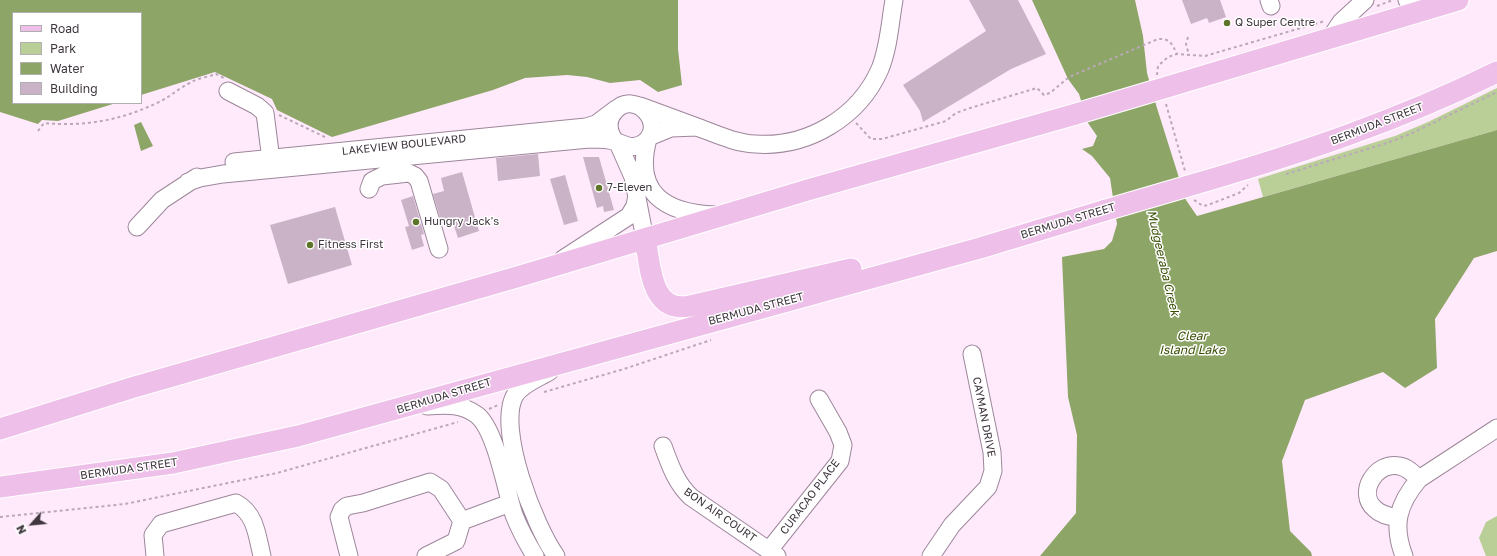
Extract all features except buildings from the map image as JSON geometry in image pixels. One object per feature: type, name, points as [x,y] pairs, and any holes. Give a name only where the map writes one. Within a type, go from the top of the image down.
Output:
[{"type":"main road","points":[[0,429],[132,388],[646,239],[811,188],[1164,89],[1329,40],[1414,5],[1458,0]]},
{"type":"main road","name":"BERMUDA STREET","points":[[0,487],[149,467],[216,455],[304,435],[409,407],[449,393],[980,248],[1271,162],[1357,133],[1438,100],[1497,72]]},
{"type":"main road","points":[[646,239],[655,286],[660,297],[669,305],[680,307],[911,258],[980,248]]},
{"type":"street","points":[[646,239],[637,195],[629,167],[617,142],[611,134],[609,126],[612,114],[618,108],[628,104],[640,106],[738,142],[772,145],[805,138],[823,130],[848,113],[860,101],[880,68],[886,49],[894,0]]},
{"type":"street","points":[[1329,40],[1341,22],[1370,3]]},
{"type":"street","points":[[229,86],[264,111],[272,164]]},
{"type":"street","points":[[640,106],[648,112],[652,121],[652,131],[645,151],[645,168],[651,189],[658,198],[668,205],[684,212],[724,215]]},
{"type":"street","name":"LAKEVIEW BOULEVARD","points":[[559,136],[594,125],[618,108]]},
{"type":"street","points":[[617,142],[623,146],[634,147],[671,128],[697,127]]},
{"type":"street","name":"LAKEVIEW BOULEVARD","points":[[137,227],[162,200],[188,182],[200,178],[336,152],[471,144],[559,136],[617,142]]},
{"type":"street","points":[[369,189],[372,181],[382,176],[410,174],[415,176],[420,186],[439,249]]},
{"type":"street","points":[[549,267],[629,216],[635,206],[637,195]]},
{"type":"street","name":"CAYMAN DRIVE","points":[[932,556],[952,525],[988,487],[993,471],[992,452],[972,354]]},
{"type":"street","points":[[550,554],[526,494],[518,466],[510,430],[510,411],[516,393],[566,361]]},
{"type":"street","name":"CURACAO PLACE","points":[[773,553],[840,461],[843,445],[838,432],[819,399]]},
{"type":"street","points":[[409,407],[453,405],[466,409],[478,417],[490,435],[521,531],[535,556]]},
{"type":"street","points":[[509,497],[506,469],[494,423],[500,420],[510,430]]},
{"type":"street","points":[[1404,556],[1398,541],[1398,518],[1403,500],[1419,479],[1497,428]]},
{"type":"street","name":"BON AIR COURT","points":[[663,446],[682,489],[691,497],[773,553]]},
{"type":"street","points":[[1398,518],[1385,515],[1374,508],[1369,500],[1368,488],[1372,476],[1384,467],[1397,465],[1406,468],[1419,479]]},
{"type":"street","points":[[349,556],[339,517],[342,510],[347,506],[363,504],[430,482],[441,489],[462,521]]},
{"type":"street","points":[[426,556],[456,541],[462,521],[509,497]]},
{"type":"street","points":[[155,556],[153,535],[161,524],[236,503],[244,508],[252,518],[262,556]]},
{"type":"path","points":[[1370,3],[1394,0]]},
{"type":"path","points":[[1240,183],[1248,183],[1246,188],[1239,193],[1203,206],[1194,201],[1191,185],[1164,89],[1156,71],[1158,66],[1168,57],[1177,54],[1205,56],[1330,19]]},
{"type":"path","points":[[1188,37],[1186,44],[1189,55]]},
{"type":"path","points":[[848,113],[871,139],[882,139],[946,121],[956,113],[1037,88],[1044,95],[1050,93],[1069,77],[1158,39],[1166,39],[1171,42],[1177,54]]},
{"type":"path","points":[[38,131],[44,123],[74,125],[90,124],[123,117],[160,102],[190,82],[216,74],[229,86]]},
{"type":"path","points":[[1281,175],[1387,143],[1410,134],[1497,92]]},
{"type":"path","points":[[276,113],[336,152]]},
{"type":"path","points":[[541,392],[624,369],[717,338]]},
{"type":"path","points":[[485,411],[494,406],[501,405]]},
{"type":"path","points":[[0,516],[125,504],[277,473],[457,421],[461,422]]},
{"type":"green space","points":[[1497,88],[1497,130],[1263,197],[1258,179],[1395,136],[1428,122]]},
{"type":"green space","points":[[1497,516],[1497,556],[1486,556],[1479,538],[1486,522]]},
{"type":"water","points":[[0,0],[678,0],[678,49],[682,85],[658,92],[640,80],[610,83],[587,77],[567,75],[525,78],[493,90],[332,137],[277,110],[272,99],[215,72],[142,95],[142,12],[12,12],[12,104],[113,104],[58,121],[42,120],[38,124],[0,112]]},
{"type":"water","name":"Clear Island Lake","points":[[1032,0],[1135,0],[1143,36],[1147,73],[1157,108],[1186,200],[1197,216],[1497,130],[1497,251],[1474,258],[1435,319],[1437,368],[1405,388],[1383,372],[1305,400],[1282,461],[1290,531],[1311,552],[1312,556],[1040,556],[1076,513],[1077,435],[1068,397],[1062,257],[1104,249],[1112,241],[1117,224],[1110,178],[1092,156],[1082,149],[1093,146],[1097,136],[1088,123],[1079,94],[1068,79]]},
{"type":"water","points":[[141,122],[153,146],[141,151],[134,125]]},
{"type":"place","name":"Q Super Centre","points":[[1227,23]]},
{"type":"place","name":"7-Eleven","points":[[599,188]]},
{"type":"place","name":"Hungry Jack's","points":[[416,222]]},
{"type":"place","name":"Fitness First","points":[[310,245]]},
{"type":"water label","name":"Mudgeeraba Creek","points":[[1163,263]]}]
